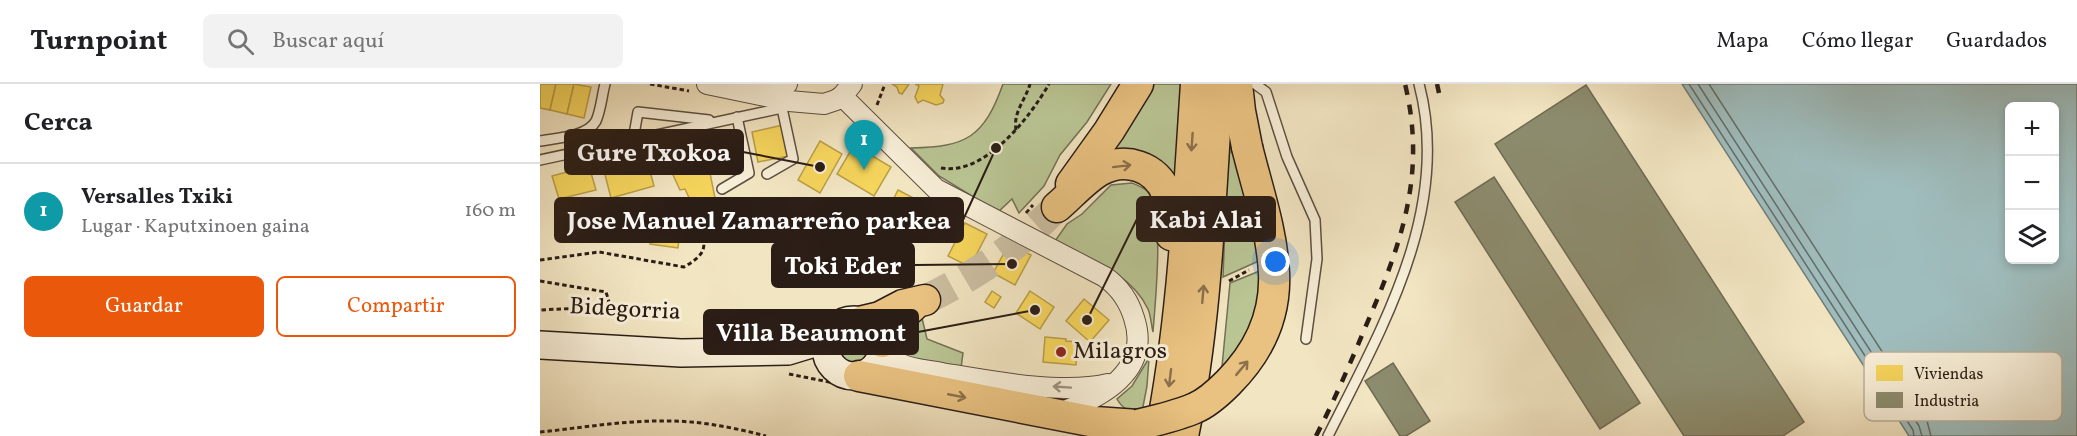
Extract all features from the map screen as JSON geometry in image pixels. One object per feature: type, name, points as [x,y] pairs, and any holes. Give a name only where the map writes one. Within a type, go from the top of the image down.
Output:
[{"type":"main road","points":[[1138,84],[1057,207],[1099,171],[1121,164],[1135,165],[1148,170],[1159,178],[1168,195],[1180,291]]},
{"type":"main road","points":[[1149,430],[1169,390],[1180,291],[1196,84]]},
{"type":"main road","points":[[1183,436],[1192,394],[1202,302],[1218,84]]},
{"type":"main road","points":[[540,345],[681,353],[788,351],[812,356],[846,371],[1055,415],[1149,430],[1165,418],[1197,408],[1221,391],[1243,368],[1258,346],[1268,322],[1273,301],[1272,253],[1247,147],[1237,84]]},
{"type":"main road","points":[[788,351],[811,344],[847,320],[876,336],[881,357],[875,368],[846,371],[829,361],[825,347],[829,334]]},
{"type":"street","points":[[707,84],[830,103],[847,89],[936,189],[1105,277],[1117,287],[1132,312],[1138,338],[1132,365],[1119,380],[1090,400],[1055,415]]},
{"type":"street","points":[[876,336],[892,359],[905,366],[1014,384],[1081,388],[1119,380]]},
{"type":"lane","points":[[540,141],[580,133],[590,128],[596,120],[605,84]]},
{"type":"lane","points":[[1255,84],[1266,92],[1287,157],[1315,220],[1317,259],[1306,339]]},
{"type":"lane","points":[[1328,436],[1401,281],[1420,223],[1426,186],[1428,145],[1419,84]]},
{"type":"lane","points":[[540,160],[737,117],[792,96],[793,159],[767,174]]},
{"type":"lane","points":[[633,140],[639,112],[717,121]]},
{"type":"lane","points":[[722,189],[749,173],[737,117]]},
{"type":"path","points":[[874,110],[885,84]]},
{"type":"path","points":[[1016,130],[1015,116],[1027,95],[1030,84]]},
{"type":"path","points":[[937,166],[944,169],[960,167],[980,159],[1001,145],[1038,103],[1049,84]]},
{"type":"path","points":[[540,260],[599,252],[684,267],[699,259],[705,246],[703,234],[696,224]]},
{"type":"path","points":[[540,281],[606,292],[609,302],[604,307],[540,310]]},
{"type":"path","points":[[540,433],[627,422],[662,421],[720,427],[766,436]]},
{"type":"path","points":[[540,433],[544,436]]},
{"type":"green space","points":[[1003,84],[1111,84],[1087,122],[1060,155],[1044,186],[1019,213],[1012,199],[998,212],[939,176],[911,148],[946,145],[971,135],[988,116]]},
{"type":"green space","points":[[1148,84],[1182,84],[1176,184],[1109,158]]},
{"type":"green space","points":[[1233,122],[1261,260],[1223,277],[1227,176]]},
{"type":"green space","points":[[1132,183],[1148,192],[1156,218],[1158,259],[1153,332],[1148,309],[1131,286],[1108,268],[1055,241],[1067,224],[1082,214],[1111,185]]},
{"type":"green space","points":[[1262,270],[1259,318],[1221,377],[1230,283]]},
{"type":"green space","points":[[922,318],[927,339],[963,353],[961,368],[904,358],[894,348],[907,328]]},
{"type":"green space","points":[[854,334],[865,338],[869,349],[865,360],[854,364],[843,360],[839,349],[843,338]]},
{"type":"green space","points":[[1149,358],[1142,412],[1127,410],[1117,399],[1132,386]]},
{"type":"water","points":[[1682,84],[2077,84],[2077,436],[1909,436],[1899,421],[2062,421],[2062,352],[1864,352],[1864,366]]},
{"type":"building: Viviendas","points":[[540,84],[556,84],[550,110],[540,108]]},
{"type":"building: Viviendas","points":[[556,84],[574,84],[567,114],[550,110]]},
{"type":"building: Viviendas","points":[[574,84],[591,87],[584,118],[567,114]]},
{"type":"building: Viviendas","points":[[892,84],[909,84],[902,94]]},
{"type":"building: Viviendas","points":[[915,84],[943,84],[940,95],[944,100],[943,103],[936,105],[923,100],[918,103],[915,97],[919,86]]},
{"type":"building: Viviendas","points":[[783,125],[789,156],[758,162],[752,132]]},
{"type":"building: Viviendas","points":[[703,138],[715,198],[692,204],[685,189],[680,190],[660,147]]},
{"type":"building: Viviendas","points":[[820,141],[842,154],[820,193],[798,180]]},
{"type":"building: Viviendas","points":[[854,145],[891,167],[874,196],[837,174]]},
{"type":"building: Viviendas","points":[[646,156],[654,186],[611,198],[603,167]]},
{"type":"building: Viviendas","points":[[589,166],[596,190],[559,199],[552,176]]},
{"type":"building: Viviendas","points":[[898,190],[927,205],[911,236],[882,222]]},
{"type":"building: Viviendas","points":[[766,203],[795,219],[783,243],[754,228]]},
{"type":"building: Viviendas","points":[[654,218],[681,221],[678,248],[650,244]]},
{"type":"building: Viviendas","points":[[965,223],[987,234],[970,267],[948,256]]},
{"type":"building: Viviendas","points":[[1009,244],[1031,255],[1015,285],[993,273]]},
{"type":"building: Viviendas","points":[[992,291],[1001,297],[994,308],[985,302]]},
{"type":"building: Viviendas","points":[[1030,291],[1054,307],[1040,329],[1016,313]]},
{"type":"building: Viviendas","points":[[1084,299],[1109,320],[1090,342],[1066,321]]},
{"type":"building: Viviendas","name":"Milagros","points":[[1045,337],[1078,342],[1076,365],[1043,362]]},
{"type":"building: Industria","points":[[1586,85],[1804,422],[1783,436],[1684,436],[1495,144]]},
{"type":"building: Industria","points":[[1494,177],[1640,403],[1600,429],[1455,202]]},
{"type":"building: Industria","points":[[1393,363],[1430,421],[1406,436],[1400,436],[1365,381]]},
{"type":"tunnel","points":[[925,300],[995,260],[1057,207]]},
{"type":"railway","points":[[1316,436],[1342,382],[1390,268],[1407,209],[1412,179],[1413,149],[1411,117],[1405,84]]},
{"type":"railway","points":[[1437,84],[1439,93]]},
{"type":"place","name":"Jose Manuel Zamarreño parkea","points":[[996,148]]},
{"type":"place","name":"Gure Txokoa","points":[[820,167]]},
{"type":"place","name":"Versalles Txiki","points":[[864,170]]},
{"type":"place","name":"Toki Eder","points":[[1012,264]]},
{"type":"place","name":"Villa Beaumont","points":[[1035,310]]},
{"type":"place","name":"Kabi Alai","points":[[1087,320]]},
{"type":"place","name":"Milagros","points":[[1061,352]]}]
